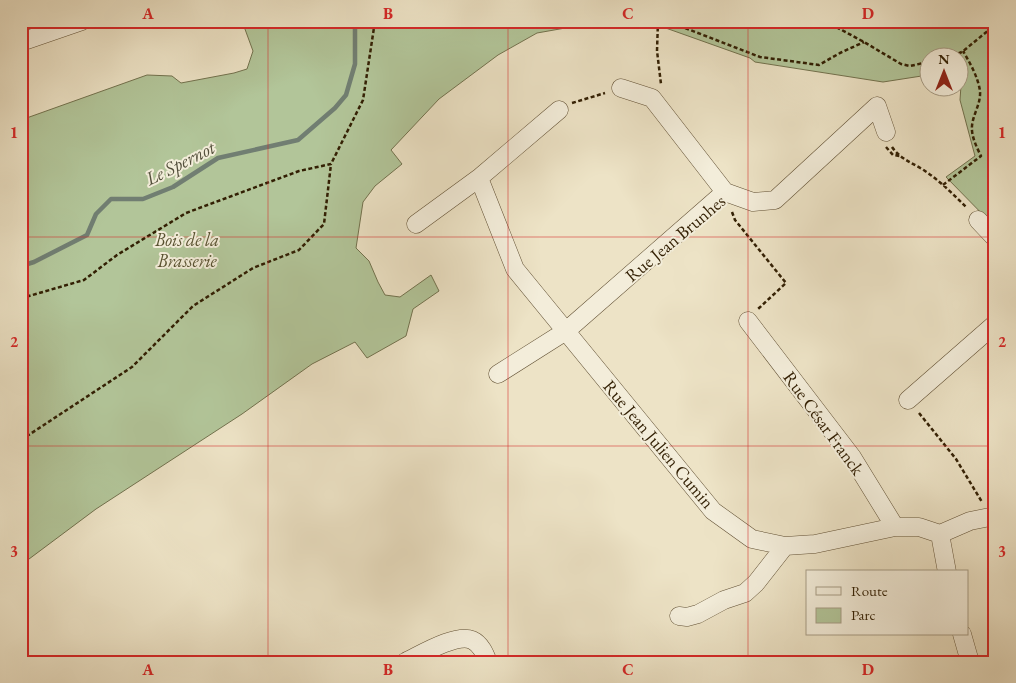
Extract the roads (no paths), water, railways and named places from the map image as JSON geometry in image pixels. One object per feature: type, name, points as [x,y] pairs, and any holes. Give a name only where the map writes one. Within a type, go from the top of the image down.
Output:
[{"type":"street","points":[[21,42],[82,21]]},
{"type":"street","points":[[621,88],[652,98],[725,192]]},
{"type":"street","name":"Rue Jean Brunhes","points":[[498,374],[566,331],[725,192],[753,202],[775,200],[877,106],[886,132]]},
{"type":"street","points":[[416,224],[479,178],[559,110]]},
{"type":"street","name":"Rue Jean Julien Cumin","points":[[479,178],[515,269],[713,511],[752,539],[785,546],[815,544],[895,527],[919,527],[940,534]]},
{"type":"street","points":[[978,220],[995,238]]},
{"type":"street","name":"Rue César Franck","points":[[748,321],[852,457],[895,527]]},
{"type":"street","points":[[908,400],[995,324]]},
{"type":"street","points":[[947,570],[940,534],[970,521],[992,516]]},
{"type":"street","points":[[679,616],[687,617],[698,614],[744,592],[756,583],[785,546]]},
{"type":"street","points":[[963,636],[970,662]]},
{"type":"street","points":[[406,662],[440,645],[464,638],[473,640],[482,649],[488,662]]},
{"type":"waterway","name":"Le Spernot","points":[[21,266],[34,262],[87,235],[96,214],[111,199],[143,199],[173,187],[218,158],[298,140],[335,108],[346,95],[355,64],[355,21]]},
{"type":"park label","name":"Bois de la Brasserie","points":[[187,249]]}]
